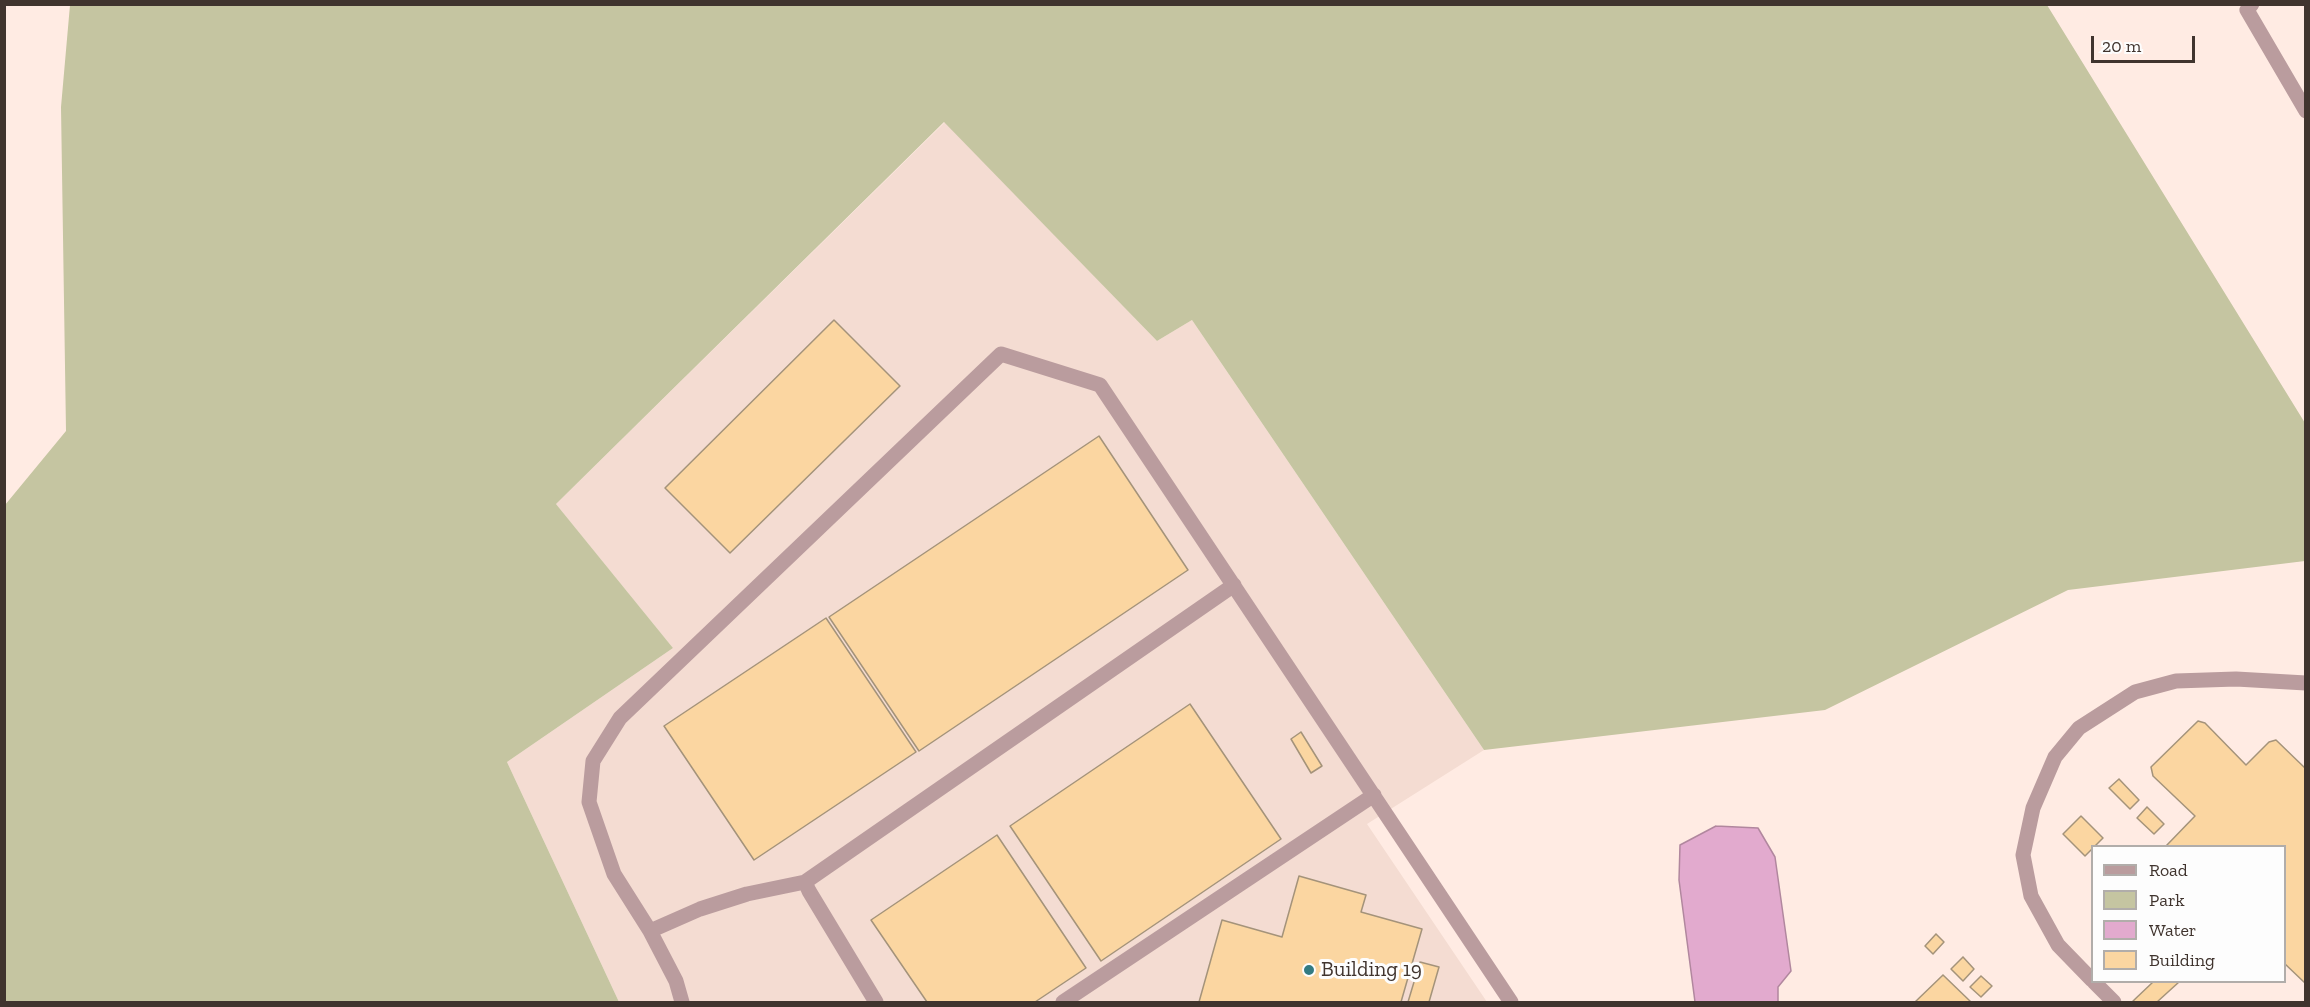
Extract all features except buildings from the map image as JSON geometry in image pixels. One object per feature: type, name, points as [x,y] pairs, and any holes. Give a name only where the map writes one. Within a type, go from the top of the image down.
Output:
[{"type":"lane","points":[[2252,4],[2247,10],[2306,111]]},
{"type":"lane","points":[[682,1002],[676,981],[650,932],[614,874],[590,802],[593,760],[620,718],[1001,354],[1100,385],[1511,1002]]},
{"type":"lane","points":[[650,932],[700,909],[747,894],[805,882],[1234,585]]},
{"type":"lane","points":[[2091,979],[2058,945],[2031,896],[2023,855],[2033,808],[2055,757],[2079,728],[2135,692],[2176,681],[2236,678],[2306,683]]},
{"type":"lane","points":[[1063,1002],[1374,795]]},
{"type":"lane","points":[[805,882],[808,891],[876,1002]]},
{"type":"lane","points":[[2095,983],[2114,1002]]},
{"type":"shaded area","points":[[945,122],[1157,341],[1192,320],[1484,750],[1367,824],[1487,1002],[619,1002],[507,762],[673,648],[556,504]]},
{"type":"green space","points":[[70,5],[2047,5],[2305,423],[2305,561],[2068,590],[1825,710],[1484,750],[1192,320],[1157,341],[944,122],[556,504],[673,648],[507,762],[619,1002],[5,1002],[5,505],[66,431],[61,107]]},
{"type":"water","points":[[1716,826],[1758,828],[1775,857],[1791,971],[1778,987],[1778,1002],[1695,1002],[1679,880],[1680,845]]},
{"type":"place","name":"Building 19","points":[[1309,970]]}]
